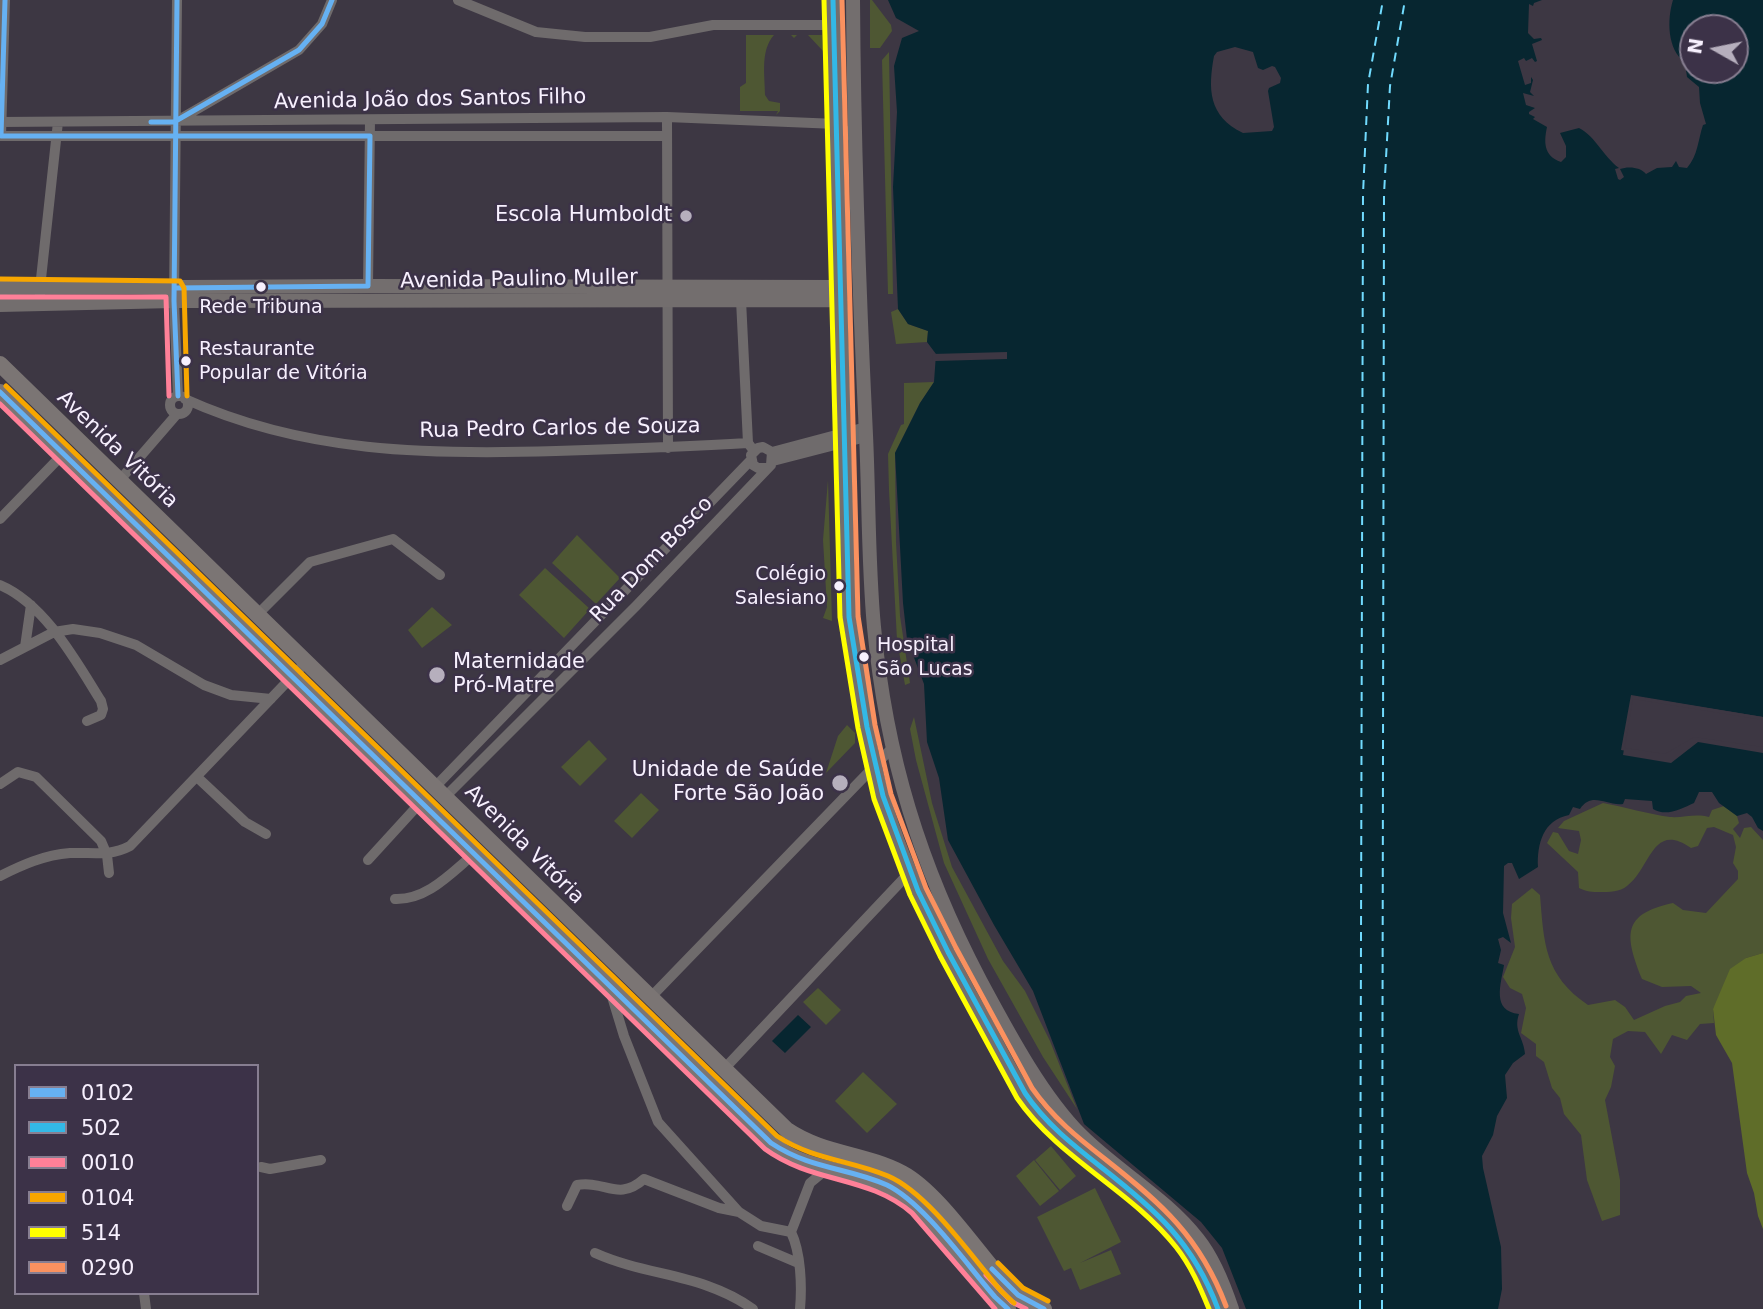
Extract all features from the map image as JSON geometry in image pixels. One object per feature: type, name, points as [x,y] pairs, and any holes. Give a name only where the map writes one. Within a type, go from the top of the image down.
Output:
[{"type":"main road","points":[[833,0],[849,617],[874,766],[909,873],[939,937],[1032,1103],[1058,1132],[1170,1225],[1192,1251],[1218,1309]]},
{"type":"main road","points":[[853,0],[858,277],[874,627],[892,748],[915,831],[941,901],[981,981],[1058,1110],[1075,1128],[1178,1216],[1200,1242],[1224,1285],[1232,1309]]},
{"type":"main road","points":[[840,293],[858,277]]},
{"type":"main road","points":[[316,302],[320,286]]},
{"type":"main road","name":"Avenida Paulino Muller","points":[[0,288],[174,294],[272,294],[320,286],[668,293],[840,293]]},
{"type":"main road","name":"Avenida Paulino Muller","points":[[272,294],[316,302],[668,293],[741,300],[840,293]]},
{"type":"main road","name":"Avenida Paulino Muller","points":[[0,305],[174,294]]},
{"type":"main road","name":"Avenida Vitória","points":[[0,364],[787,1130],[832,1152],[891,1168],[911,1179],[929,1194],[1007,1286],[1044,1309]]},
{"type":"main road","name":"Avenida Vitória","points":[[0,393],[771,1143],[802,1162],[882,1183],[904,1194],[1008,1309]]},
{"type":"main road","points":[[425,806],[440,792]]},
{"type":"street","points":[[1,136],[5,0]]},
{"type":"street","points":[[119,481],[188,406],[182,398],[174,294],[177,0]]},
{"type":"street","points":[[174,122],[299,50],[322,24],[332,0]]},
{"type":"street","points":[[458,0],[536,32],[585,37],[650,37],[713,25],[833,25]]},
{"type":"street","points":[[667,117],[668,448]]},
{"type":"street","name":"Avenida João dos Santos Filho","points":[[1,122],[667,117],[837,124]]},
{"type":"street","points":[[368,286],[370,120]]},
{"type":"street","points":[[40,304],[58,122]]},
{"type":"street","points":[[837,124],[854,138]]},
{"type":"street","name":"Avenida João dos Santos Filho","points":[[1,136],[667,136]]},
{"type":"street","points":[[741,300],[751,452],[758,468],[771,460],[866,432]]},
{"type":"street","points":[[182,398],[170,403],[171,410],[181,413],[201,408]]},
{"type":"street","name":"Rua Pedro Carlos de Souza","points":[[182,398],[201,408],[301,438],[364,448],[460,454],[668,448],[751,452],[763,447],[771,460]]},
{"type":"street","name":"Rua Dom Bosco","points":[[440,792],[751,452]]},
{"type":"street","points":[[0,519],[63,454]]},
{"type":"street","name":"Rua Dom Bosco","points":[[440,792],[636,607],[771,460]]},
{"type":"street","points":[[257,615],[310,562],[393,539],[440,575]]},
{"type":"street","points":[[0,585],[14,591],[31,605],[54,632],[101,701],[101,715],[86,721]]},
{"type":"street","points":[[30,644],[31,605]]},
{"type":"street","points":[[0,660],[54,632],[74,629],[100,633],[136,645],[204,685],[231,695],[271,699]]},
{"type":"street","points":[[0,876],[51,856],[72,853],[107,855],[130,846],[306,662]]},
{"type":"street","points":[[650,998],[892,748]]},
{"type":"street","points":[[0,784],[13,774],[23,772],[36,777],[101,841],[110,873]]},
{"type":"street","points":[[197,777],[245,822],[266,834]]},
{"type":"street","points":[[368,860],[425,806]]},
{"type":"street","points":[[395,899],[410,899],[430,890],[474,854]]},
{"type":"street","points":[[724,1069],[909,873]]},
{"type":"street","points":[[608,984],[624,1036],[658,1122],[740,1212],[761,1226],[790,1232]]},
{"type":"street","points":[[801,1139],[802,1162],[810,1183]]},
{"type":"street","points":[[259,1165],[270,1169],[321,1160]]},
{"type":"street","points":[[800,1309],[798,1263],[790,1232],[810,1183],[827,1169]]},
{"type":"street","points":[[567,1206],[576,1185],[585,1184],[620,1191],[633,1189],[644,1179],[719,1208],[740,1212]]},
{"type":"street","points":[[719,1208],[723,1194]]},
{"type":"street","points":[[758,1246],[798,1263]]},
{"type":"street","points":[[595,1253],[618,1263],[711,1285],[753,1309]]},
{"type":"green space","points":[[870,0],[891,25],[892,31],[880,48],[870,48]]},
{"type":"green space","points":[[746,35],[774,35],[767,48],[764,71],[765,95],[769,101],[780,103],[780,111],[776,115],[778,111],[740,111],[740,87],[746,83]]},
{"type":"green space","points":[[808,35],[822,35],[823,47],[827,43],[823,51]]},
{"type":"green space","points":[[889,52],[893,294],[888,294],[882,60]]},
{"type":"green space","points":[[898,309],[908,324],[928,331],[927,342],[896,344],[891,312]]},
{"type":"green space","points":[[934,382],[920,403],[895,453],[900,616],[910,683],[905,685],[897,640],[888,454],[901,425],[904,424],[904,383]]},
{"type":"green space","points":[[828,480],[832,621],[823,618],[827,607],[823,540]]},
{"type":"green space","points":[[577,535],[620,578],[596,604],[552,563]]},
{"type":"green space","points":[[545,568],[590,609],[564,638],[519,595]]},
{"type":"green space","points":[[432,607],[452,625],[422,648],[408,630]]},
{"type":"green space","points":[[914,717],[932,803],[952,867],[1003,961],[1025,991],[1050,1041],[1077,1109],[1043,1057],[988,959],[944,863],[916,760],[910,729]]},
{"type":"green space","points":[[847,725],[855,733],[855,743],[826,773],[838,736]]},
{"type":"green space","points":[[589,740],[607,759],[580,786],[561,767]]},
{"type":"green space","points":[[641,793],[659,810],[632,838],[614,821]]},
{"type":"green space","points":[[1603,803],[1670,817],[1709,817],[1712,810],[1724,806],[1737,816],[1739,823],[1733,829],[1740,838],[1744,828],[1751,827],[1763,840],[1763,953],[1746,958],[1713,1009],[1714,1023],[1700,1024],[1687,1040],[1672,1035],[1661,1054],[1645,1032],[1628,1031],[1613,1039],[1610,1057],[1615,1066],[1605,1100],[1620,1180],[1620,1215],[1602,1221],[1587,1180],[1581,1135],[1564,1114],[1544,1062],[1536,1056],[1536,1044],[1521,1033],[1526,1008],[1522,994],[1510,988],[1503,977],[1515,947],[1512,904],[1532,888],[1540,895],[1545,943],[1562,982],[1588,1005],[1615,1000],[1625,1007],[1634,1020],[1680,1002],[1686,996],[1701,993],[1691,986],[1662,987],[1642,979],[1632,951],[1632,929],[1636,921],[1644,913],[1673,903],[1683,910],[1706,913],[1738,879],[1738,871],[1733,863],[1736,847],[1733,835],[1714,827],[1707,828],[1698,846],[1691,848],[1678,841],[1668,840],[1660,843],[1635,878],[1621,889],[1594,892],[1579,888],[1578,872],[1547,843],[1553,832],[1558,833],[1569,851],[1578,854],[1581,840],[1579,831],[1558,828],[1564,821]]},
{"type":"green space","points":[[1763,953],[1763,1229],[1747,1173],[1732,1063],[1716,1035],[1713,1009],[1730,969],[1746,958]]},
{"type":"green space","points":[[818,988],[841,1010],[826,1025],[803,1002]]},
{"type":"green space","points":[[863,1072],[897,1104],[867,1133],[835,1101]]},
{"type":"green space","points":[[1051,1146],[1076,1176],[1060,1190],[1035,1160]]},
{"type":"green space","points":[[1034,1160],[1059,1191],[1040,1206],[1016,1176]]},
{"type":"green space","points":[[1095,1188],[1121,1242],[1080,1263],[1111,1250],[1121,1274],[1080,1290],[1071,1268],[1064,1271],[1037,1217]]},
{"type":"water","points":[[888,0],[1542,0],[1533,6],[1529,4],[1528,33],[1534,39],[1542,40],[1532,44],[1537,61],[1532,58],[1526,61],[1524,58],[1518,61],[1525,85],[1531,83],[1531,77],[1533,80],[1530,92],[1534,96],[1523,93],[1526,105],[1535,108],[1529,114],[1547,127],[1546,148],[1555,159],[1561,162],[1566,157],[1566,146],[1560,133],[1579,128],[1590,136],[1619,168],[1615,169],[1620,180],[1624,177],[1620,169],[1623,168],[1638,169],[1646,174],[1657,168],[1672,167],[1676,161],[1679,167],[1687,168],[1691,163],[1703,125],[1706,124],[1699,87],[1695,84],[1749,84],[1749,14],[1679,14],[1679,57],[1672,42],[1669,25],[1673,0],[1763,0],[1763,717],[1631,695],[1621,750],[1666,758],[1693,740],[1763,751],[1763,831],[1747,813],[1737,816],[1719,803],[1712,792],[1699,792],[1694,803],[1668,812],[1653,809],[1652,801],[1625,799],[1623,804],[1617,804],[1594,800],[1580,809],[1573,807],[1569,815],[1553,822],[1543,834],[1538,867],[1519,879],[1512,863],[1504,866],[1503,913],[1511,943],[1503,937],[1498,939],[1501,950],[1498,963],[1504,965],[1500,996],[1504,1008],[1519,1014],[1517,1025],[1525,1054],[1513,1063],[1505,1075],[1507,1098],[1482,1156],[1501,1247],[1502,1289],[1498,1309],[1246,1309],[1222,1248],[1201,1222],[1084,1124],[1033,991],[948,840],[939,778],[927,742],[924,684],[907,639],[895,453],[920,403],[934,382],[936,354],[927,342],[928,331],[908,324],[898,309],[893,187],[897,112],[894,66],[902,38],[919,31],[896,18]],"holes":[[[1235,47],[1253,52],[1258,68],[1263,70],[1275,67],[1281,78],[1280,83],[1268,91],[1274,127],[1272,131],[1243,133],[1231,126],[1217,110],[1211,80],[1217,52]]]},
{"type":"water","points":[[798,1015],[811,1027],[785,1053],[772,1041]]},
{"type":"pier","points":[[1007,352],[1007,359],[936,361],[933,361],[932,354]]},
{"type":"pier","points":[[1633,696],[1763,717],[1763,720],[1633,699],[1625,748],[1665,754],[1694,737],[1763,747],[1763,753],[1698,742],[1671,763],[1623,755]]},
{"type":"ferry route","points":[[1360,1309],[1363,194],[1368,84],[1383,0]]},
{"type":"ferry route","points":[[1382,1309],[1384,194],[1390,86],[1405,0]]},
{"type":"transit line","name":"0102","points":[[5,0],[1,136],[370,136],[368,286],[175,288]]},
{"type":"transit line","name":"0102","points":[[177,0],[174,301],[178,396]]},
{"type":"transit line","name":"0102","points":[[151,122],[174,122],[299,50],[322,24],[332,0]]},
{"type":"transit line","name":"514","points":[[824,0],[840,617],[858,728],[874,799],[910,895],[1017,1098],[1053,1139],[1158,1226],[1186,1262],[1209,1309]]},
{"type":"transit line","name":"502","points":[[833,0],[849,617],[867,727],[883,796],[918,891],[1025,1093],[1060,1133],[1139,1198],[1171,1229],[1197,1265],[1218,1309]]},
{"type":"transit line","name":"0290","points":[[842,0],[858,616],[875,725],[891,794],[926,888],[1032,1088],[1066,1127],[1144,1191],[1177,1224],[1204,1260],[1226,1306]]},
{"type":"transit line","name":"0104","points":[[0,279],[180,281],[184,288],[187,396]]},
{"type":"transit line","name":"0010","points":[[0,297],[166,297],[169,396]]},
{"type":"transit line","name":"0104","points":[[6,386],[777,1136],[804,1150],[874,1171],[903,1184],[934,1211],[1014,1303]]},
{"type":"transit line","name":"0102","points":[[0,392],[771,1143],[815,1163],[872,1179],[901,1194],[930,1220],[1008,1309]]},
{"type":"transit line","name":"0010","points":[[0,404],[765,1149],[802,1168],[859,1185],[895,1201],[912,1213],[995,1309]]},
{"type":"transit line","name":"0104","points":[[998,1263],[1023,1288],[1048,1301]]},
{"type":"transit line","name":"0102","points":[[992,1269],[1018,1295],[1044,1309]]},
{"type":"transit line","name":"0010","points":[[986,1275],[1012,1302],[1026,1309]]},
{"type":"place","name":"Escola Humboldt","points":[[686,216]]},
{"type":"place","name":"Rede Tribuna","points":[[261,287]]},
{"type":"place","name":"Restaurante Popular de Vitória","points":[[186,361]]},
{"type":"place","name":"Colégio Salesiano","points":[[839,586]]},
{"type":"place","name":"Hospital São Lucas","points":[[864,657]]},
{"type":"place","name":"Maternidade Pró-Matre","points":[[437,675]]},
{"type":"place","name":"Unidade de Saúde Forte São João","points":[[840,783]]}]
